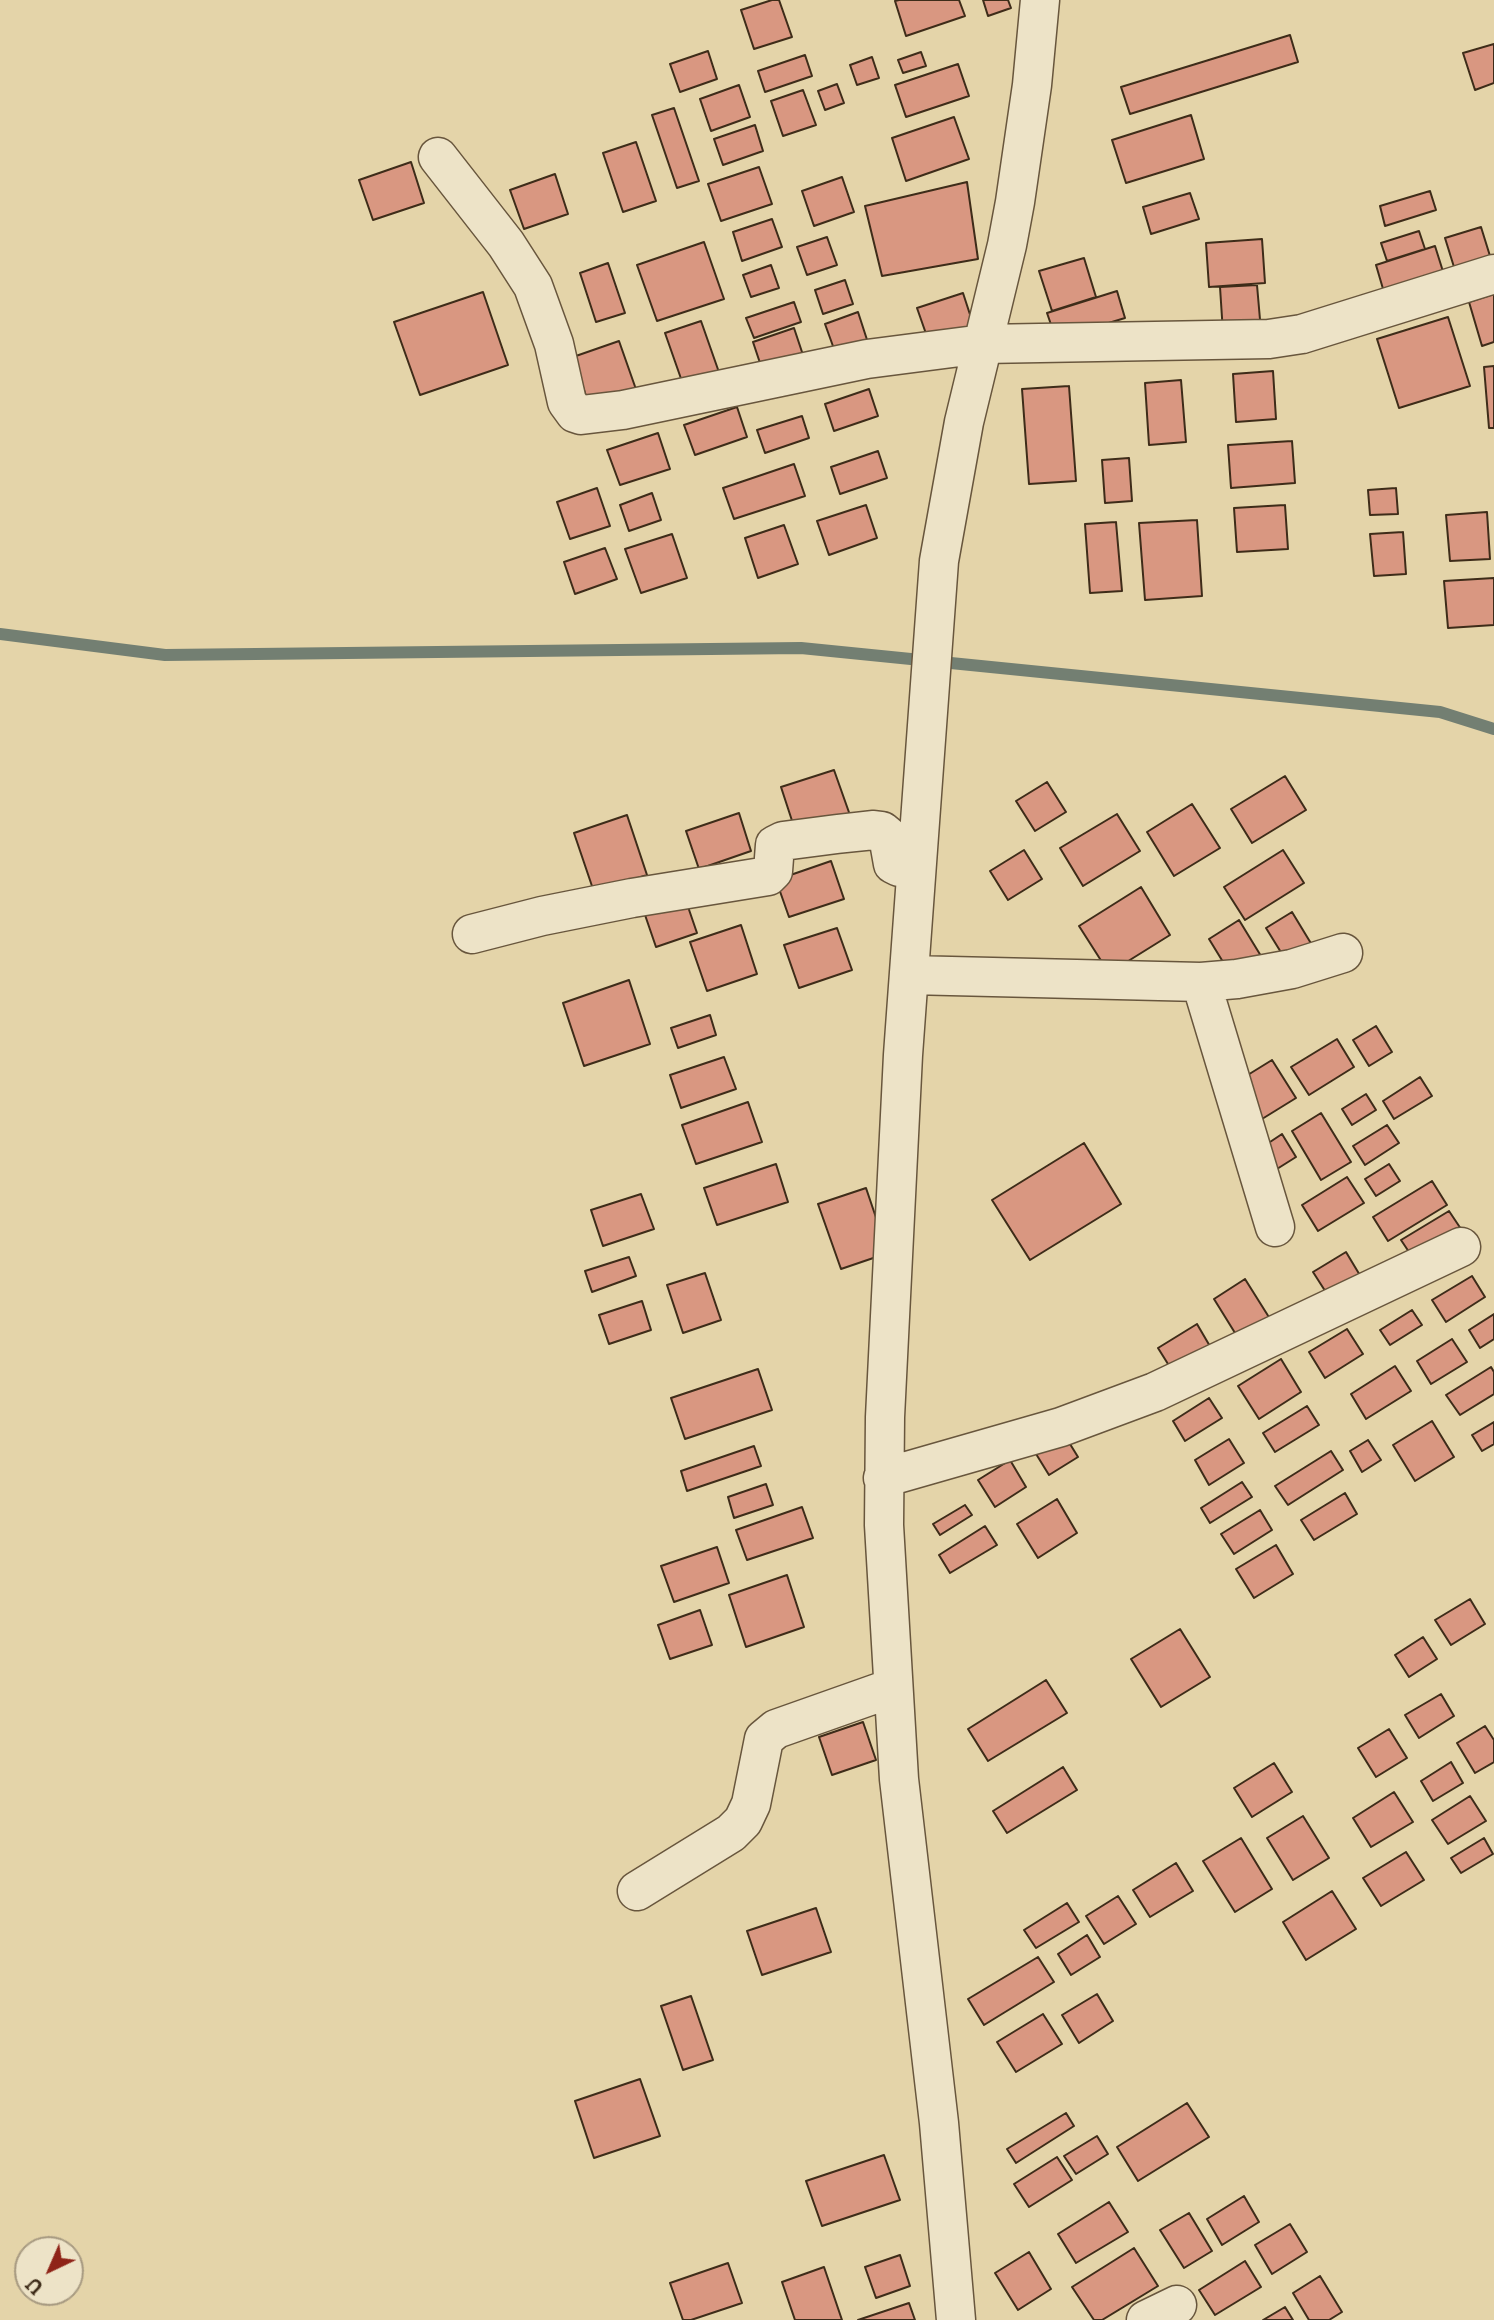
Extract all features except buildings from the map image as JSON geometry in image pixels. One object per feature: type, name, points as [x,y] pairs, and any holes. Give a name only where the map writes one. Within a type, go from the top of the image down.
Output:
[{"type":"street","points":[[956,2320],[939,2123],[906,1851],[892,1688],[883,1478],[894,1209],[939,561],[964,422],[1015,202],[1032,85],[1040,0]]},
{"type":"street","points":[[438,157],[506,244],[533,286],[554,344],[567,402],[569,407],[580,415],[623,410],[867,359],[983,344],[1269,339],[1302,334],[1494,274]]},
{"type":"street","points":[[472,934],[542,916],[632,898],[768,876],[773,871],[775,845],[783,841],[849,832],[882,831],[888,836],[893,864],[899,867],[916,867]]},
{"type":"street","points":[[909,975],[1201,982],[1237,979],[1292,969],[1343,953]]},
{"type":"street","points":[[1201,982],[1275,1227]]},
{"type":"street","points":[[883,1478],[1060,1427],[1131,1402],[1461,1247]]},
{"type":"street","points":[[637,1891],[731,1833],[743,1821],[751,1804],[764,1739],[776,1729],[892,1688]]},
{"type":"waterway","points":[[0,634],[165,655],[801,648],[1440,712],[1494,729]]}]
